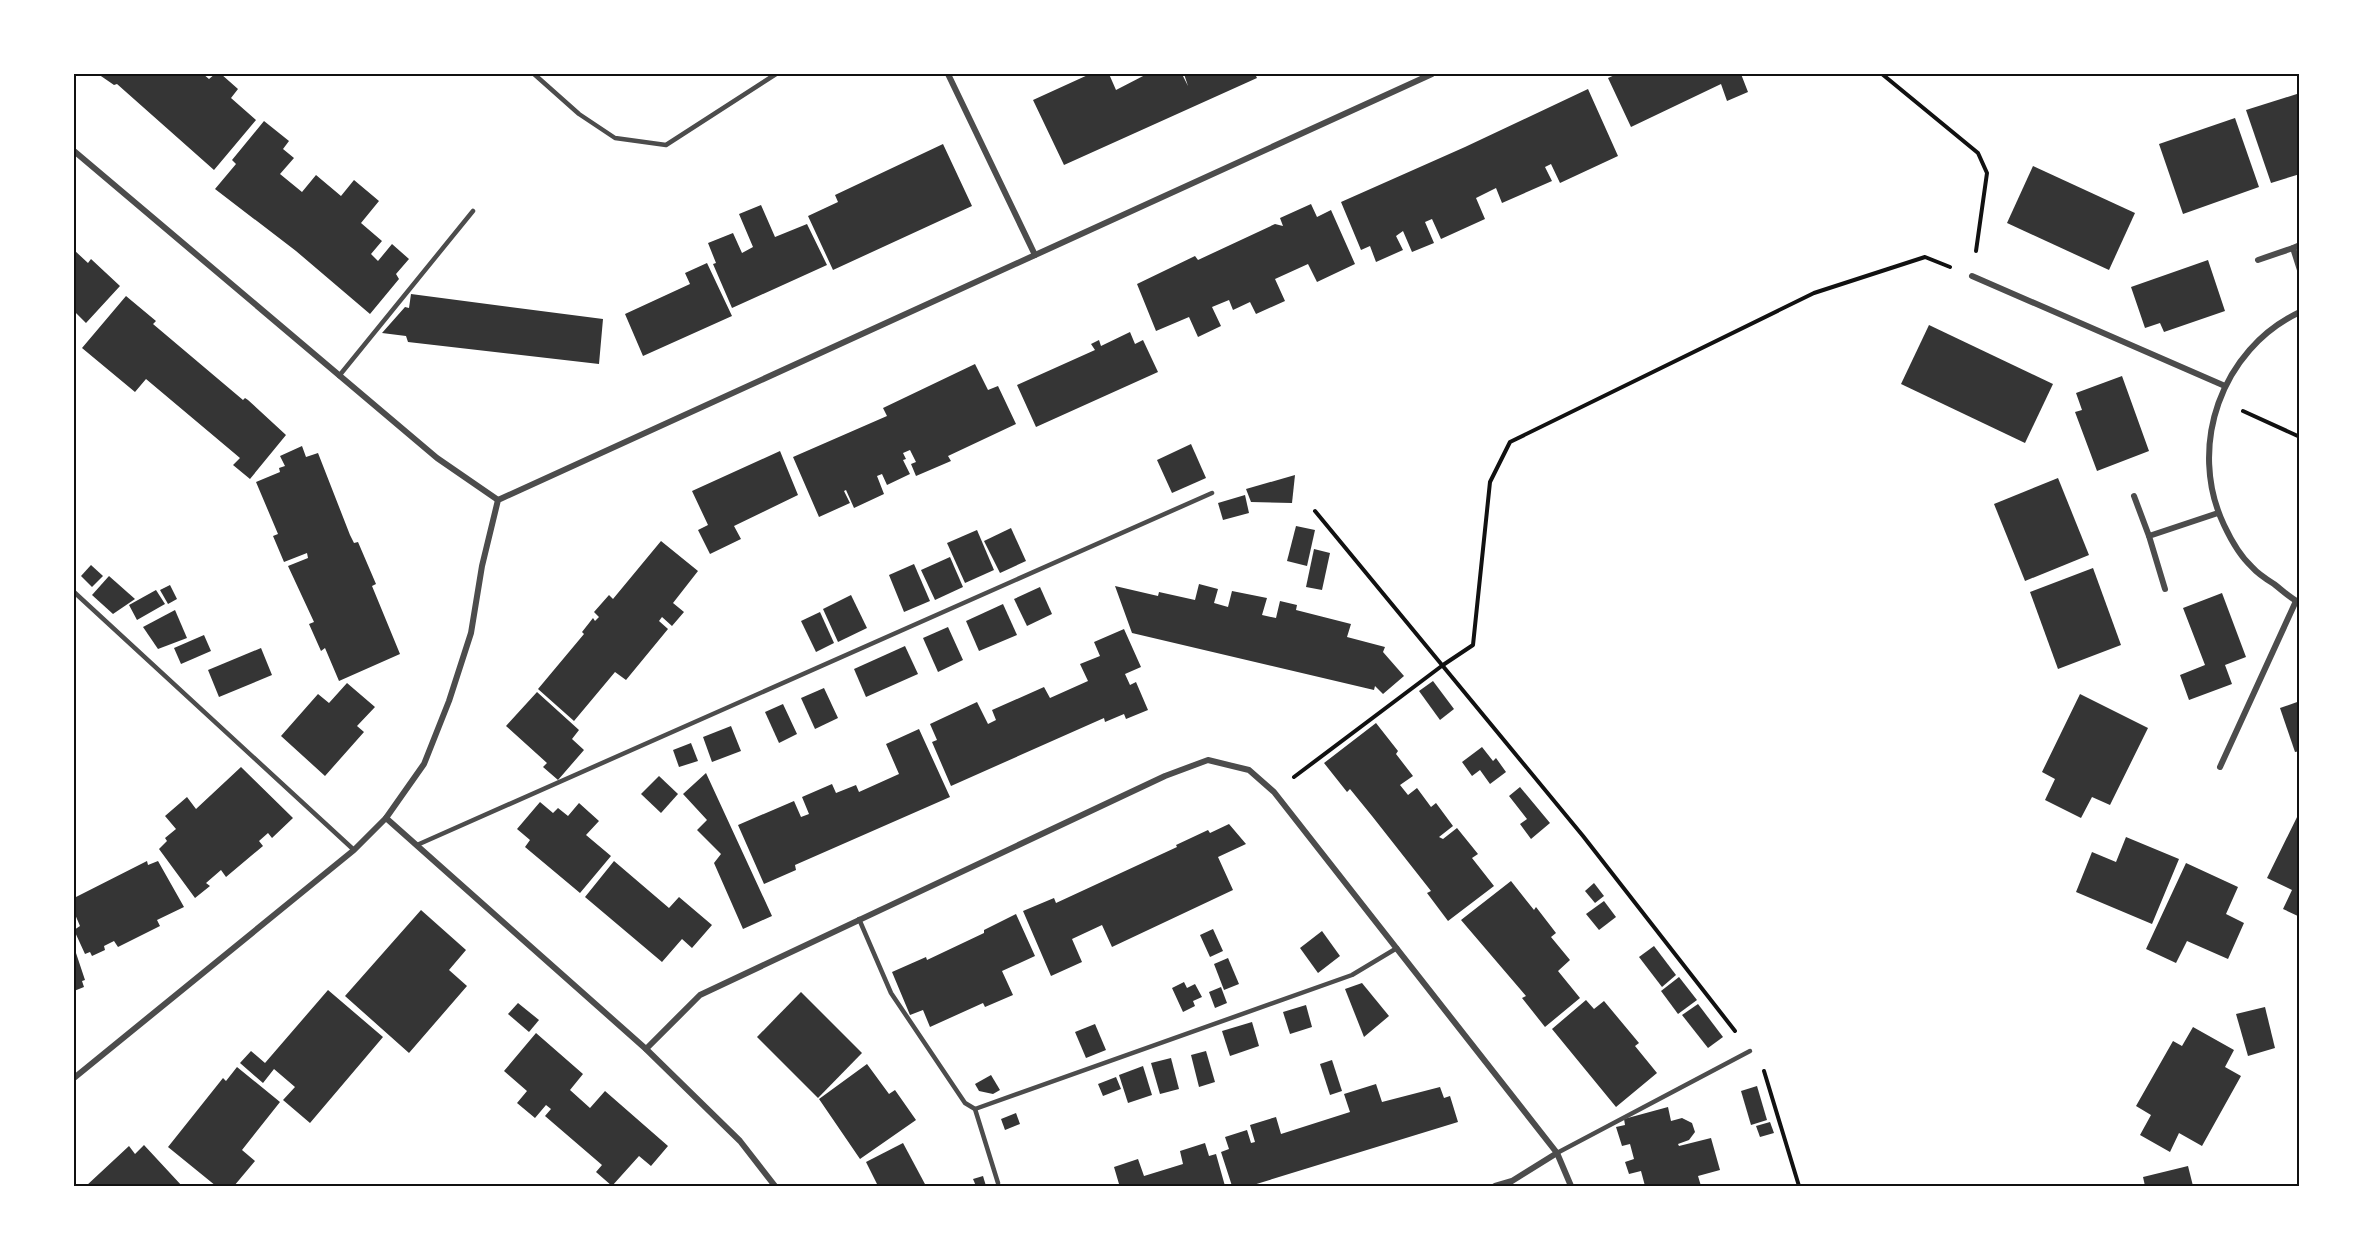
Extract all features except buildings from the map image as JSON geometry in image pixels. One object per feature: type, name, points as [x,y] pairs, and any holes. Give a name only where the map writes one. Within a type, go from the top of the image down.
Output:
[{"type":"street","points":[[948,74],[1035,255]]},
{"type":"street","points":[[498,500],[608,452],[1432,74]]},
{"type":"street","points":[[74,151],[437,458],[498,500]]},
{"type":"street","points":[[2258,260],[2296,246],[2300,270]]},
{"type":"street","points":[[1972,276],[2225,386]]},
{"type":"street","points":[[2220,767],[2298,602],[2251,567],[2232,542],[2218,513],[2210,481],[2208,449],[2214,416],[2225,386],[2240,361],[2258,340],[2286,318],[2300,312]]},
{"type":"street","points":[[2134,496],[2150,536],[2165,589]]},
{"type":"street","points":[[74,1078],[354,850],[386,818],[424,764],[449,701],[471,633],[482,566],[498,500]]},
{"type":"street","points":[[2150,536],[2218,513]]},
{"type":"street","points":[[646,1049],[700,995],[1165,776],[1208,760],[1249,770],[1274,792],[1557,1153],[1571,1186]]},
{"type":"street","points":[[386,818],[646,1049],[741,1141],[775,1186]]},
{"type":"street","points":[[1495,1186],[1512,1181],[1557,1153]]},
{"type":"lane","points":[[534,74],[579,114],[615,138],[666,145],[776,74]]},
{"type":"lane","points":[[339,376],[473,211]]},
{"type":"lane","points":[[417,844],[1212,494]]},
{"type":"lane","points":[[74,592],[354,850]]},
{"type":"lane","points":[[859,919],[891,993],[965,1103],[975,1109],[998,1183]]},
{"type":"lane","points":[[975,1109],[1352,975],[1396,948]]},
{"type":"lane","points":[[1557,1153],[1750,1051]]},
{"type":"path","points":[[1274,792],[1473,645],[1490,482],[1510,442],[1814,293],[1925,257],[1972,276],[1987,173],[1978,153],[1882,74]]},
{"type":"path","points":[[2220,400],[2300,436]]},
{"type":"path","points":[[1315,512],[1583,836],[1767,1074],[1799,1186]]}]
